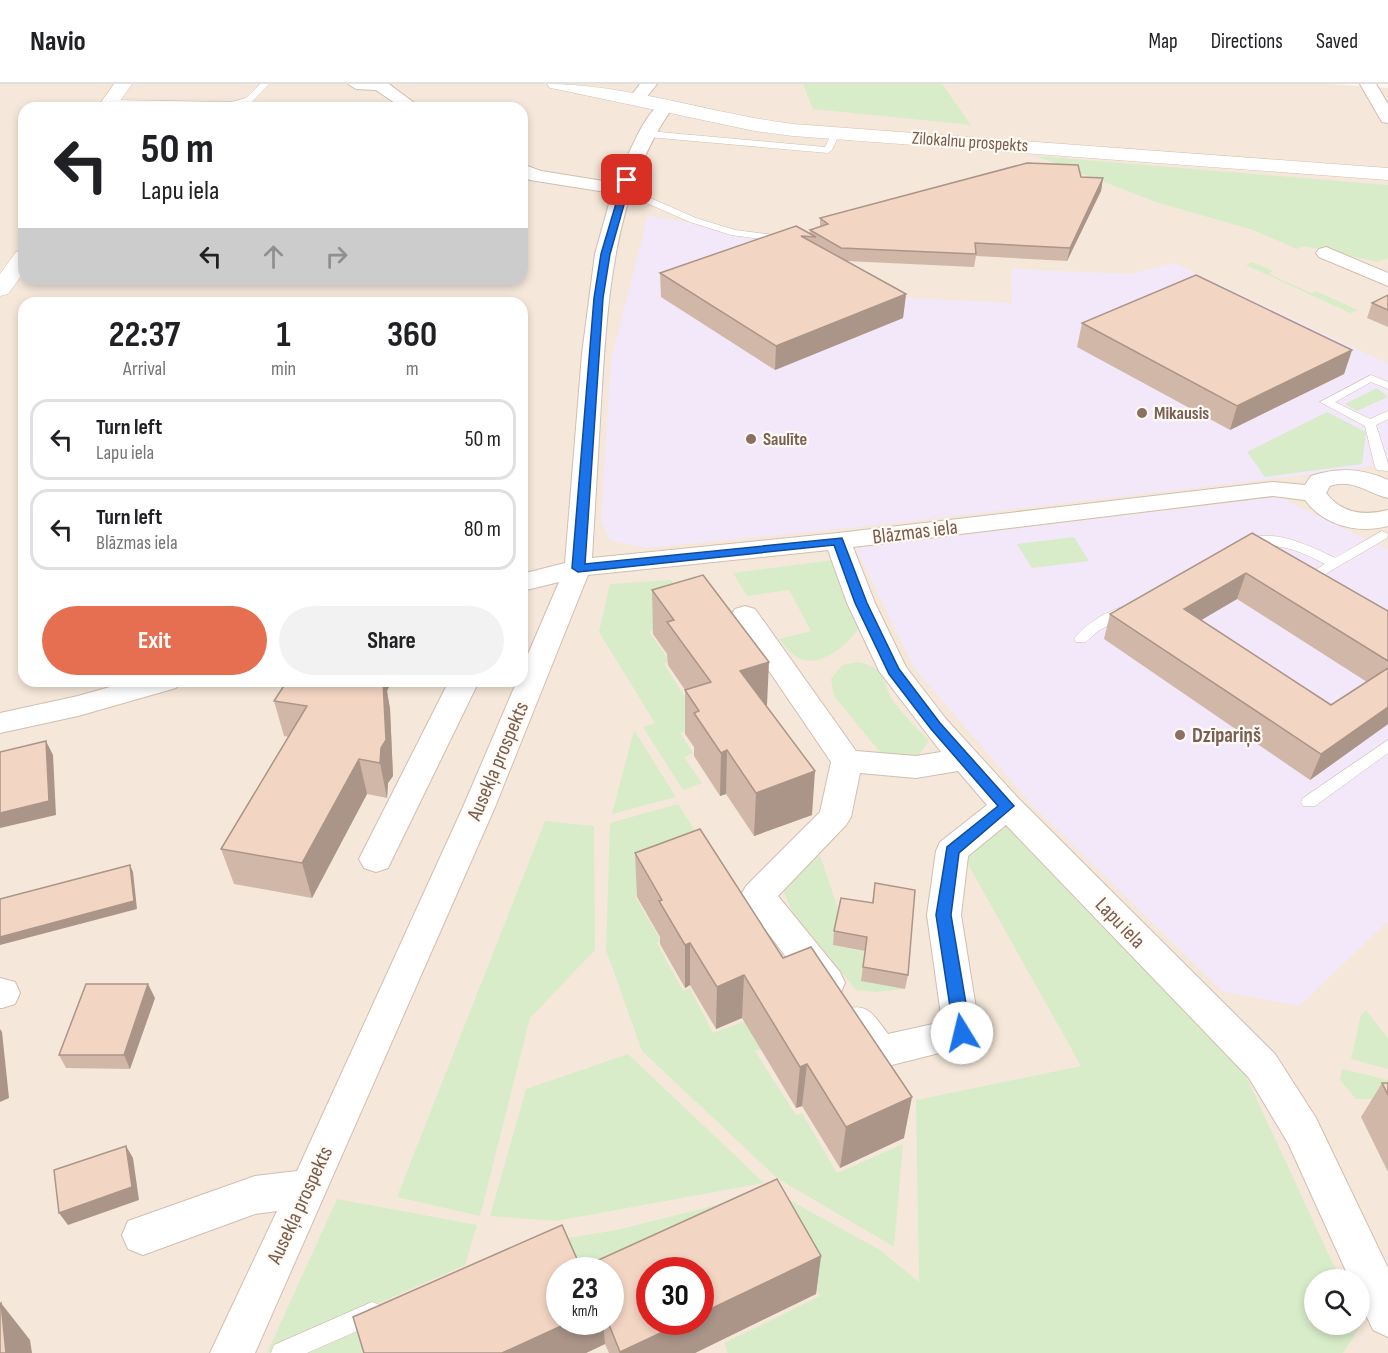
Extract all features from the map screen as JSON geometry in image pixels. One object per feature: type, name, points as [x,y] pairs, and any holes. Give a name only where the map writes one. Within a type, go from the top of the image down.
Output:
[{"type":"main road","points":[[110,102],[123,84]]},
{"type":"main road","name":"Zilokalnu prospekts","points":[[556,84],[755,125],[1388,174]]},
{"type":"main road","points":[[0,289],[18,265]]},
{"type":"street","points":[[356,84],[380,85],[404,102]]},
{"type":"street","points":[[635,101],[649,84]]},
{"type":"street","points":[[1368,84],[1388,118]]},
{"type":"street","name":"Ausekļa prospekts","points":[[232,1353],[309,1188],[478,807],[578,568],[598,298],[605,254],[622,189],[657,115],[665,107]]},
{"type":"street","points":[[528,175],[622,189]]},
{"type":"street","points":[[1326,253],[1388,280]]},
{"type":"street","points":[[1382,477],[1329,477],[1320,481],[1313,493],[1322,506],[1329,511],[1348,519],[1382,528]]},
{"type":"street","name":"Blāzmas iela","points":[[528,581],[578,568],[838,541],[1273,489],[1313,493]]},
{"type":"street","name":"Lapu iela","points":[[838,541],[861,603],[893,671],[935,726],[1007,806],[1262,1066],[1302,1131],[1388,1315]]},
{"type":"street","points":[[745,615],[848,761],[835,817],[758,895],[880,1052],[962,1033],[944,915],[952,851],[1007,806]]},
{"type":"street","points":[[0,723],[78,706],[145,687]]},
{"type":"street","points":[[376,859],[461,687]]},
{"type":"street","points":[[848,761],[916,767],[965,759]]},
{"type":"street","points":[[143,1235],[255,1195],[309,1188]]},
{"type":"lane","points":[[240,102],[249,100],[264,84]]},
{"type":"lane","points":[[648,134],[828,150],[836,133]]},
{"type":"lane","points":[[622,189],[693,220],[734,233],[795,241]]},
{"type":"lane","points":[[1370,424],[1326,402],[1371,378],[1388,386]]},
{"type":"lane","points":[[1370,424],[1388,414]]},
{"type":"lane","points":[[1370,424],[1382,477]]},
{"type":"lane","points":[[1300,584],[1336,564],[1382,528]]},
{"type":"lane","points":[[1249,554],[1239,548],[1255,540],[1298,544],[1336,564]]},
{"type":"lane","points":[[1082,639],[1093,628],[1134,606]]},
{"type":"lane","points":[[1309,802],[1388,745]]},
{"type":"lane","points":[[282,1353],[386,1306]]},
{"type":"shaded area","points":[[0,84],[1331,84],[1388,88],[1388,1353],[0,1353]]},
{"type":"shaded area","points":[[648,216],[813,242],[908,298],[1012,303],[1011,269],[1131,274],[1174,263],[1388,364],[1388,462],[1355,469],[887,524],[646,548],[610,540],[601,520],[611,359]]},
{"type":"shaded area","name":"Dzīpariņš","points":[[1279,497],[1388,550],[1388,921],[1299,1006],[1222,991],[1032,805],[913,666],[856,548]]},
{"type":"green space","points":[[803,84],[942,84],[971,125],[813,109]]},
{"type":"green space","points":[[1036,156],[1388,185],[1388,258],[1378,262],[1304,246],[1297,249],[1253,230],[1159,203]]},
{"type":"green space","points":[[1252,262],[1273,271],[1269,274],[1311,293],[1316,291],[1358,310],[1350,313],[1246,265]]},
{"type":"green space","points":[[1377,388],[1388,397],[1357,411],[1345,404]]},
{"type":"green space","points":[[1327,412],[1366,432],[1362,464],[1265,477],[1247,452]]},
{"type":"green space","points":[[1074,537],[1089,561],[1032,568],[1017,544]]},
{"type":"green space","points":[[833,560],[862,620],[859,628],[847,643],[830,655],[812,661],[800,659],[779,639],[811,631],[789,590],[747,596],[733,573]]},
{"type":"green space","points":[[671,580],[701,617],[649,632],[670,661],[664,664],[691,706],[712,723],[680,733],[693,753],[684,757],[702,783],[683,790],[643,727],[655,723],[599,632],[610,584]]},
{"type":"green space","points":[[859,662],[869,665],[880,673],[894,702],[929,741],[918,756],[897,756],[879,751],[834,696],[831,679],[842,665]]},
{"type":"green space","points":[[634,730],[676,797],[612,814]]},
{"type":"green space","points":[[678,804],[716,864],[635,896],[661,941],[657,943],[683,991],[690,988],[713,1033],[745,1021],[762,1048],[755,1051],[796,1115],[802,1113],[837,1173],[903,1144],[894,1247],[777,1178],[642,1051],[606,950],[610,823]]},
{"type":"green space","points":[[1006,817],[1246,1076],[1335,1269],[1304,1269],[1304,1335],[1355,1335],[1343,1353],[728,1353],[724,1343],[820,1296],[775,1215],[680,1257],[636,1257],[636,1270],[624,1270],[624,1257],[546,1257],[546,1270],[362,1353],[299,1353],[551,1241],[617,1230],[773,1191],[880,1250],[919,1282],[916,1100],[1081,1066],[965,859]]},
{"type":"green space","points":[[545,821],[594,826],[595,950],[530,1018],[480,1216],[397,1197]]},
{"type":"green space","points":[[820,855],[839,912],[833,945],[865,952],[905,989],[875,992],[856,990],[792,911],[783,890],[801,868]]},
{"type":"green space","points":[[1366,1010],[1388,1038],[1388,1069],[1351,1059],[1361,1015]]},
{"type":"green space","points":[[628,1054],[764,1183],[556,1221],[490,1216],[526,1089]]},
{"type":"green space","points":[[1342,1069],[1388,1080],[1388,1099],[1356,1099],[1340,1080]]},
{"type":"green space","points":[[337,1199],[477,1225],[465,1265],[267,1353]]},
{"type":"building","points":[[1027,163],[1078,165],[1081,177],[1103,178],[1070,248],[975,243],[976,254],[841,248],[810,230],[828,224],[820,218]]},
{"type":"building","points":[[796,226],[816,237],[801,236],[906,294],[776,346],[660,273]]},
{"type":"building","points":[[1196,275],[1352,350],[1237,406],[1082,323]]},
{"type":"building","points":[[1388,295],[1388,310],[1372,303]]},
{"type":"building","points":[[1252,533],[1388,611],[1388,661],[1246,573],[1184,609],[1331,705],[1388,668],[1388,707],[1321,754],[1110,614]]},
{"type":"building","points":[[703,575],[769,662],[740,671],[815,771],[756,793],[727,750],[721,753],[694,713],[699,711],[685,690],[711,682],[667,622],[674,620],[652,590]]},
{"type":"building","points":[[283,687],[383,687],[386,740],[381,748],[380,763],[359,759],[302,863],[221,849],[307,706],[274,701]]},
{"type":"building","points":[[46,741],[49,801],[0,813],[0,752]]},
{"type":"building","points":[[700,829],[783,958],[811,947],[912,1097],[846,1127],[807,1064],[800,1067],[744,975],[717,987],[690,943],[685,945],[659,901],[662,900],[635,853]]},
{"type":"building","points":[[130,865],[134,901],[0,937],[0,899]]},
{"type":"building","points":[[875,883],[915,890],[908,975],[863,967],[867,937],[834,931],[841,898],[873,903]]},
{"type":"building","points":[[86,984],[148,984],[124,1055],[59,1055]]},
{"type":"building","points":[[1382,1083],[1388,1083],[1388,1095]]},
{"type":"building","points":[[126,1146],[132,1187],[59,1213],[54,1170]]},
{"type":"building","points":[[777,1179],[821,1256],[714,1307],[714,1257],[636,1257],[636,1335],[656,1335],[620,1352],[613,1335],[624,1335],[624,1257],[605,1257]]},
{"type":"building","points":[[562,1225],[576,1257],[546,1257],[546,1333],[502,1353],[364,1353],[353,1317]]},
{"type":"building","points":[[1,1303],[6,1353],[0,1353]]},
{"type":"place","name":"Mikausis","points":[[1142,413]]},
{"type":"place","name":"Saulīte","points":[[751,439]]},
{"type":"place","name":"Dzīpariņš","points":[[1180,735]]},
{"type":"route","points":[[627,180],[622,189],[619,208],[605,254],[598,298],[578,568],[838,541],[861,603],[893,671],[935,726],[1007,806],[952,851],[944,915],[962,1033]]}]
